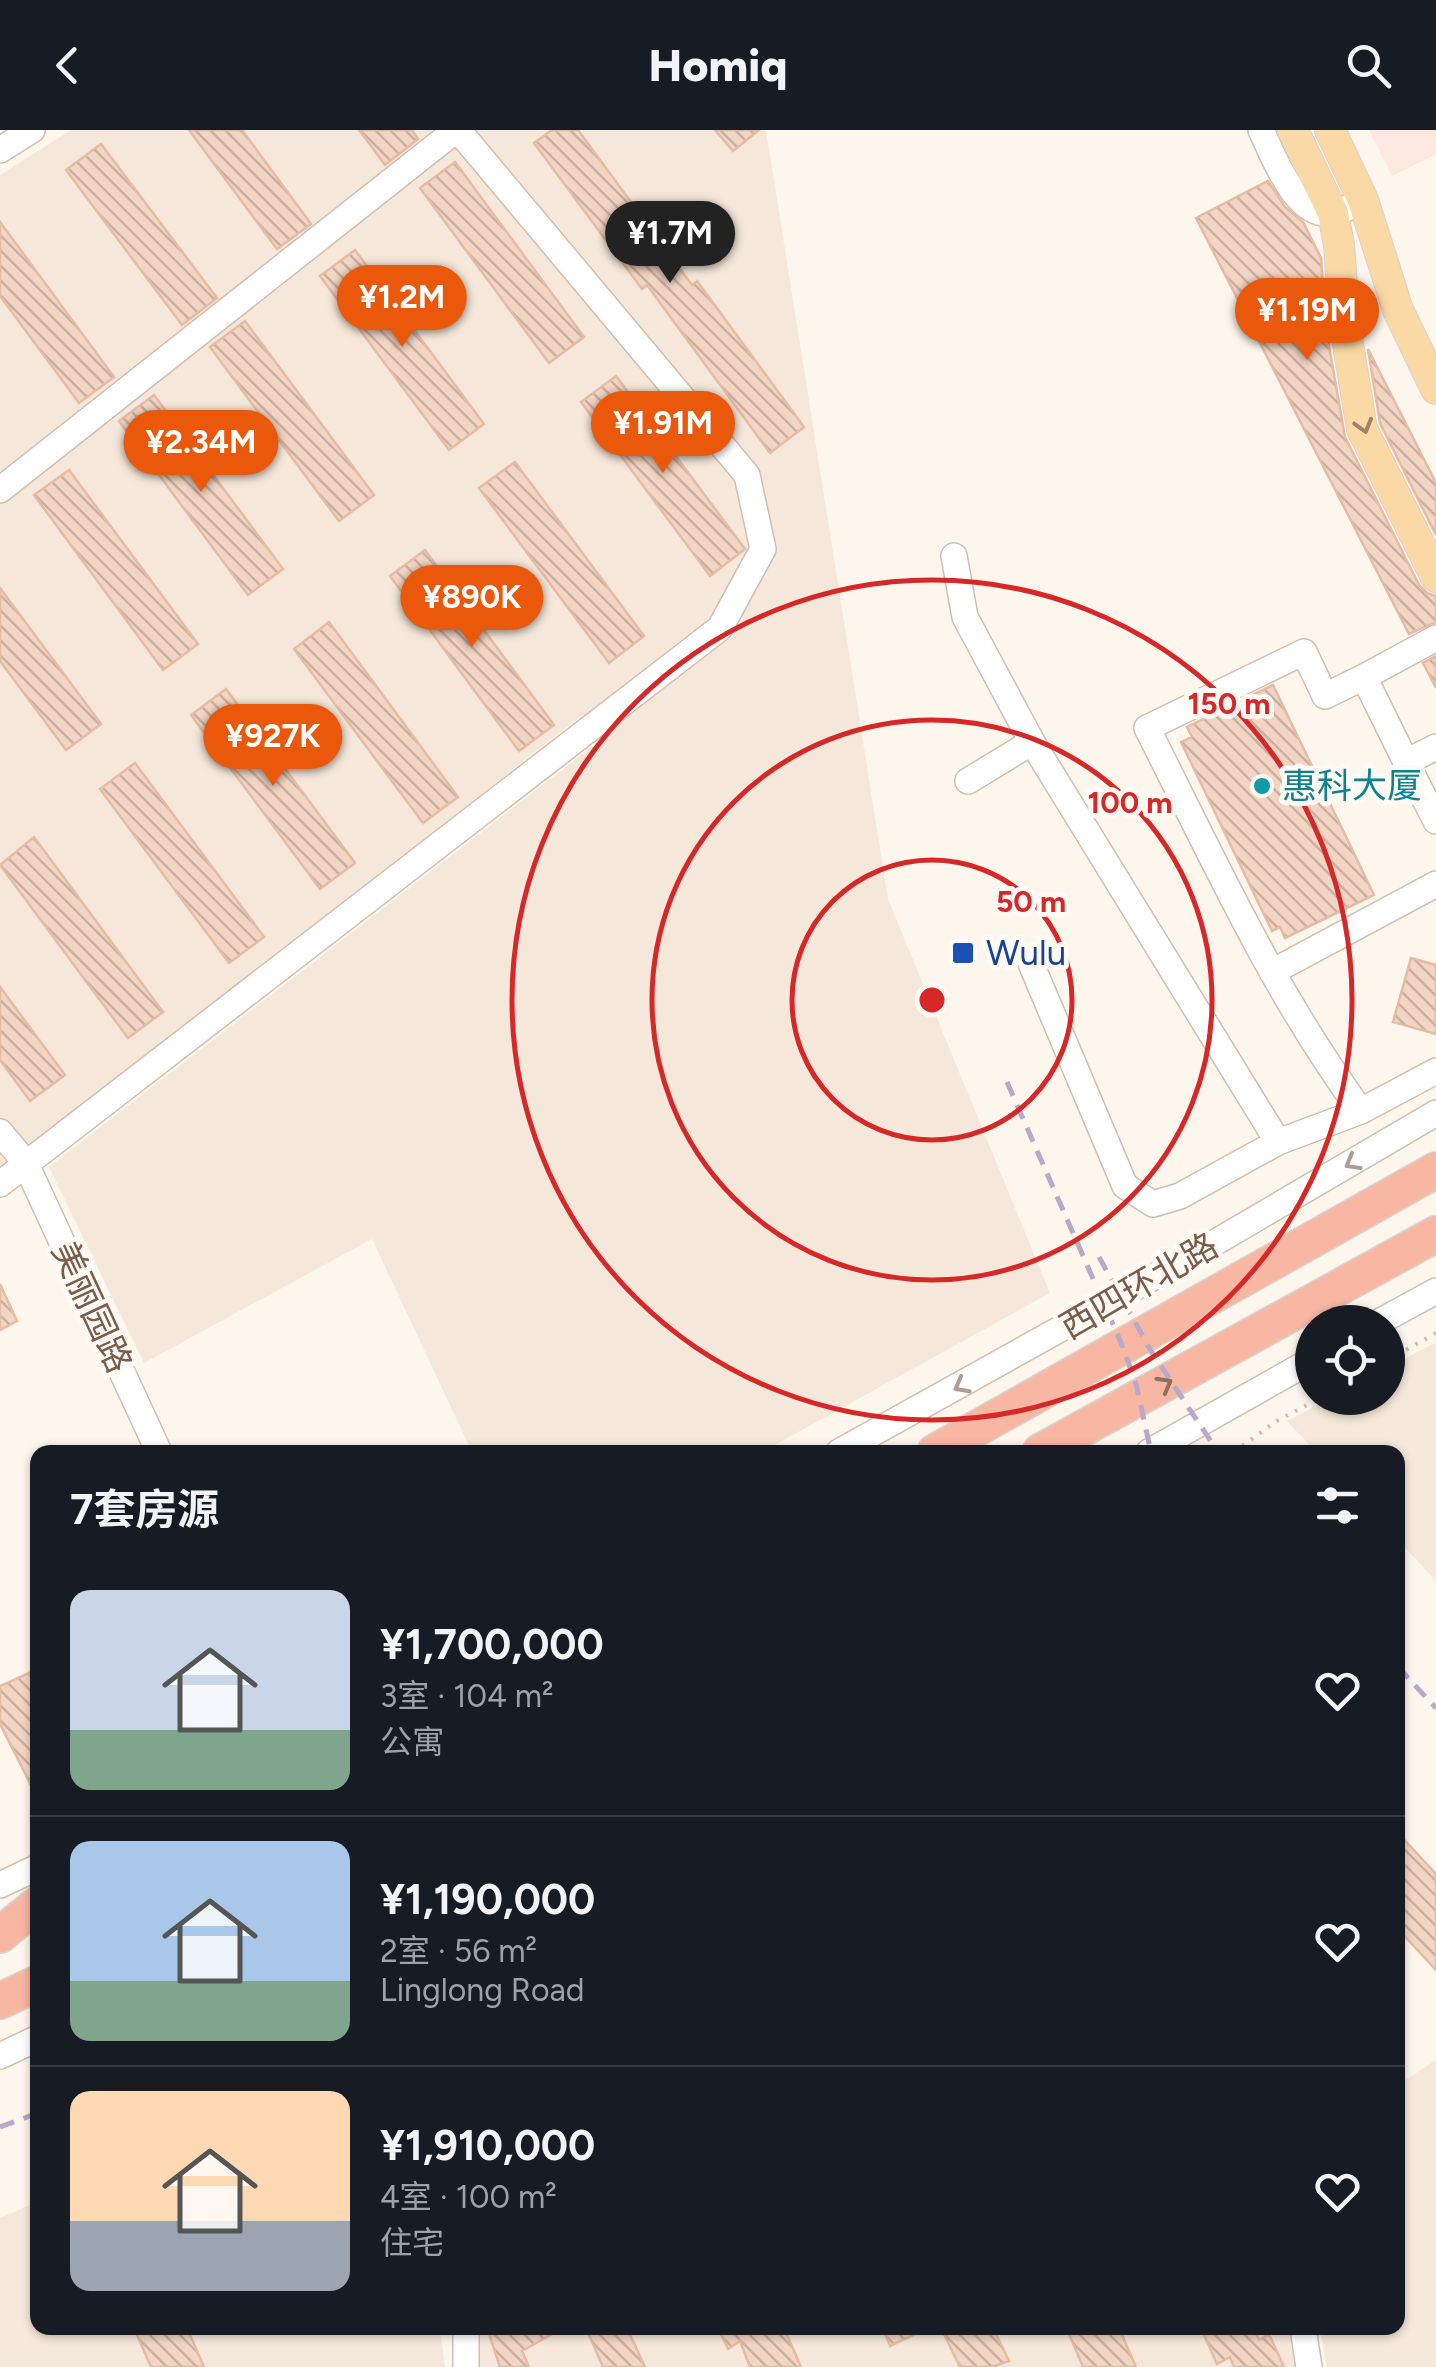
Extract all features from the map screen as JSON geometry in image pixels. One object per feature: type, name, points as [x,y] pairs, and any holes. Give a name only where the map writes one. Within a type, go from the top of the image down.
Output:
[{"type":"highway","name":"西四环北路","points":[[947,1445],[1436,1170]]},
{"type":"highway","points":[[1053,1445],[1436,1234]]},
{"type":"highway","points":[[0,1935],[30,1911]]},
{"type":"highway","points":[[0,1946],[30,1932]]},
{"type":"highway","points":[[0,2002],[30,1987]]},
{"type":"highway","points":[[0,2002],[30,1996]]},
{"type":"main road","points":[[1293,130],[1333,214],[1345,326],[1362,429],[1436,577]]},
{"type":"main road","points":[[1330,130],[1363,200],[1398,310],[1434,380]]},
{"type":"street","points":[[0,150],[32,130]]},
{"type":"street","points":[[0,490],[457,130],[748,475],[763,549],[720,628],[0,1184]]},
{"type":"street","points":[[1260,130],[1289,187],[1312,210],[1333,214],[1363,200]]},
{"type":"street","points":[[954,556],[965,617],[1032,742],[1278,1142]]},
{"type":"street","points":[[1362,1111],[1332,1072],[1272,972],[1147,728],[1304,652],[1326,696],[1436,638]]},
{"type":"street","points":[[1364,677],[1436,820]]},
{"type":"street","points":[[968,781],[1032,742]]},
{"type":"street","points":[[1406,762],[1436,747]]},
{"type":"street","points":[[1272,972],[1436,884]]},
{"type":"street","points":[[1032,966],[1125,1186],[1153,1204],[1180,1196],[1278,1142],[1362,1111],[1436,1071]]},
{"type":"street","name":"西四环北路","points":[[852,1445],[1078,1321],[1436,1113]]},
{"type":"street","name":"美丽园路","points":[[0,1132],[25,1162],[156,1445]]},
{"type":"street","points":[[1405,1308],[1436,1291]]},
{"type":"street","points":[[1161,1445],[1295,1370]]},
{"type":"street","points":[[0,1885],[30,1872]]},
{"type":"street","points":[[0,2056],[30,2042]]},
{"type":"street","points":[[466,2335],[466,2367]]},
{"type":"street","points":[[1303,2335],[1309,2367]]},
{"type":"path","points":[[1405,1350],[1436,1333]]},
{"type":"path","points":[[1244,1445],[1295,1411]]},
{"type":"shaded area","points":[[71,130],[766,130],[888,899],[1050,1293],[775,1445],[469,1445],[372,1239],[144,1363],[49,1167],[597,743],[578,718],[0,1174],[0,175]]},
{"type":"shaded area","points":[[1369,130],[1436,130],[1436,154],[1392,176]]},
{"type":"shaded area","points":[[1436,1342],[1436,1581],[1405,1548],[1405,1445],[1309,1445],[1287,1421],[1298,1415],[1405,1415],[1405,1359]]},
{"type":"shaded area","points":[[1436,2060],[1436,2367],[1327,2367],[1321,2335],[1405,2335],[1405,2080]]},
{"type":"shaded area","points":[[30,2205],[30,2335],[441,2335],[445,2367],[0,2367],[0,2218]]},
{"type":"shaded area","points":[[472,2335],[1290,2335],[1295,2367],[474,2367]]},
{"type":"building","points":[[189,130],[242,130],[311,224],[277,249]]},
{"type":"building","points":[[359,130],[412,130],[418,139],[385,165]]},
{"type":"building","points":[[552,130],[578,130],[692,285],[697,281],[804,427],[770,453],[647,285],[642,289],[534,143]]},
{"type":"building","points":[[715,130],[759,130],[733,151]]},
{"type":"building","points":[[101,144],[217,298],[182,325],[66,170]]},
{"type":"building","points":[[455,162],[584,337],[549,363],[420,188]]},
{"type":"building","points":[[1268,181],[1285,207],[1303,222],[1321,258],[1326,329],[1345,437],[1419,585],[1436,596],[1436,622],[1409,634],[1196,218]]},
{"type":"building","points":[[0,222],[114,377],[79,403],[0,296]]},
{"type":"building","points":[[355,250],[484,424],[449,450],[320,276]]},
{"type":"building","points":[[245,321],[374,495],[339,521],[210,347]]},
{"type":"building","points":[[1368,349],[1436,483],[1436,535],[1380,423]]},
{"type":"building","points":[[616,376],[745,549],[710,576],[581,402]]},
{"type":"building","points":[[154,395],[283,569],[248,595],[119,421]]},
{"type":"building","points":[[515,462],[644,636],[609,663],[479,488]]},
{"type":"building","points":[[69,470],[198,644],[163,670],[34,495]]},
{"type":"building","points":[[425,550],[554,725],[519,751],[390,576]]},
{"type":"building","points":[[0,588],[101,724],[66,750],[0,661]]},
{"type":"building","points":[[329,622],[458,797],[423,823],[294,649]]},
{"type":"building","points":[[1436,656],[1436,688],[1423,663]]},
{"type":"building","name":"惠科大厦","points":[[1273,685],[1374,895],[1285,938],[1280,927],[1272,931],[1181,742],[1192,737],[1187,727]]},
{"type":"building","points":[[226,689],[355,863],[320,889],[191,715]]},
{"type":"building","points":[[135,763],[264,937],[229,963],[100,789]]},
{"type":"building","points":[[34,837],[163,1012],[128,1038],[0,865]]},
{"type":"building","points":[[1411,958],[1436,965],[1436,1034],[1393,1022]]},
{"type":"building","points":[[0,987],[65,1075],[30,1101],[0,1060]]},
{"type":"building","points":[[0,1284],[17,1321],[0,1330]]},
{"type":"building","points":[[30,1673],[30,1783],[0,1724],[0,1686]]},
{"type":"building","points":[[1405,1841],[1436,1874],[1436,1970],[1405,1937]]},
{"type":"building","points":[[137,2335],[190,2335],[204,2367],[151,2367]]},
{"type":"building","points":[[489,2335],[551,2335],[522,2351],[529,2367],[500,2367]]},
{"type":"building","points":[[589,2335],[630,2335],[645,2367],[603,2367]]},
{"type":"building","points":[[721,2335],[787,2335],[801,2367],[750,2367],[740,2341],[728,2349]]},
{"type":"building","points":[[886,2335],[913,2335],[890,2346]]},
{"type":"building","points":[[944,2335],[996,2335],[1009,2361],[992,2367],[960,2367]]},
{"type":"building","points":[[1069,2335],[1122,2335],[1136,2367],[1083,2367]]},
{"type":"building","points":[[1204,2335],[1256,2335],[1259,2340],[1269,2335],[1284,2367],[1234,2367],[1230,2357],[1217,2364]]},
{"type":"railway","points":[[1007,1082],[1122,1345],[1136,1384],[1149,1445]]},
{"type":"railway","points":[[1099,1257],[1151,1351],[1213,1445]]},
{"type":"railway","points":[[1405,1675],[1436,1708]]},
{"type":"railway","points":[[0,2127],[30,2116]]},
{"type":"place","name":"惠科大厦","points":[[1262,786]]},
{"type":"place","name":"Wulu","points":[[963,953]]}]
